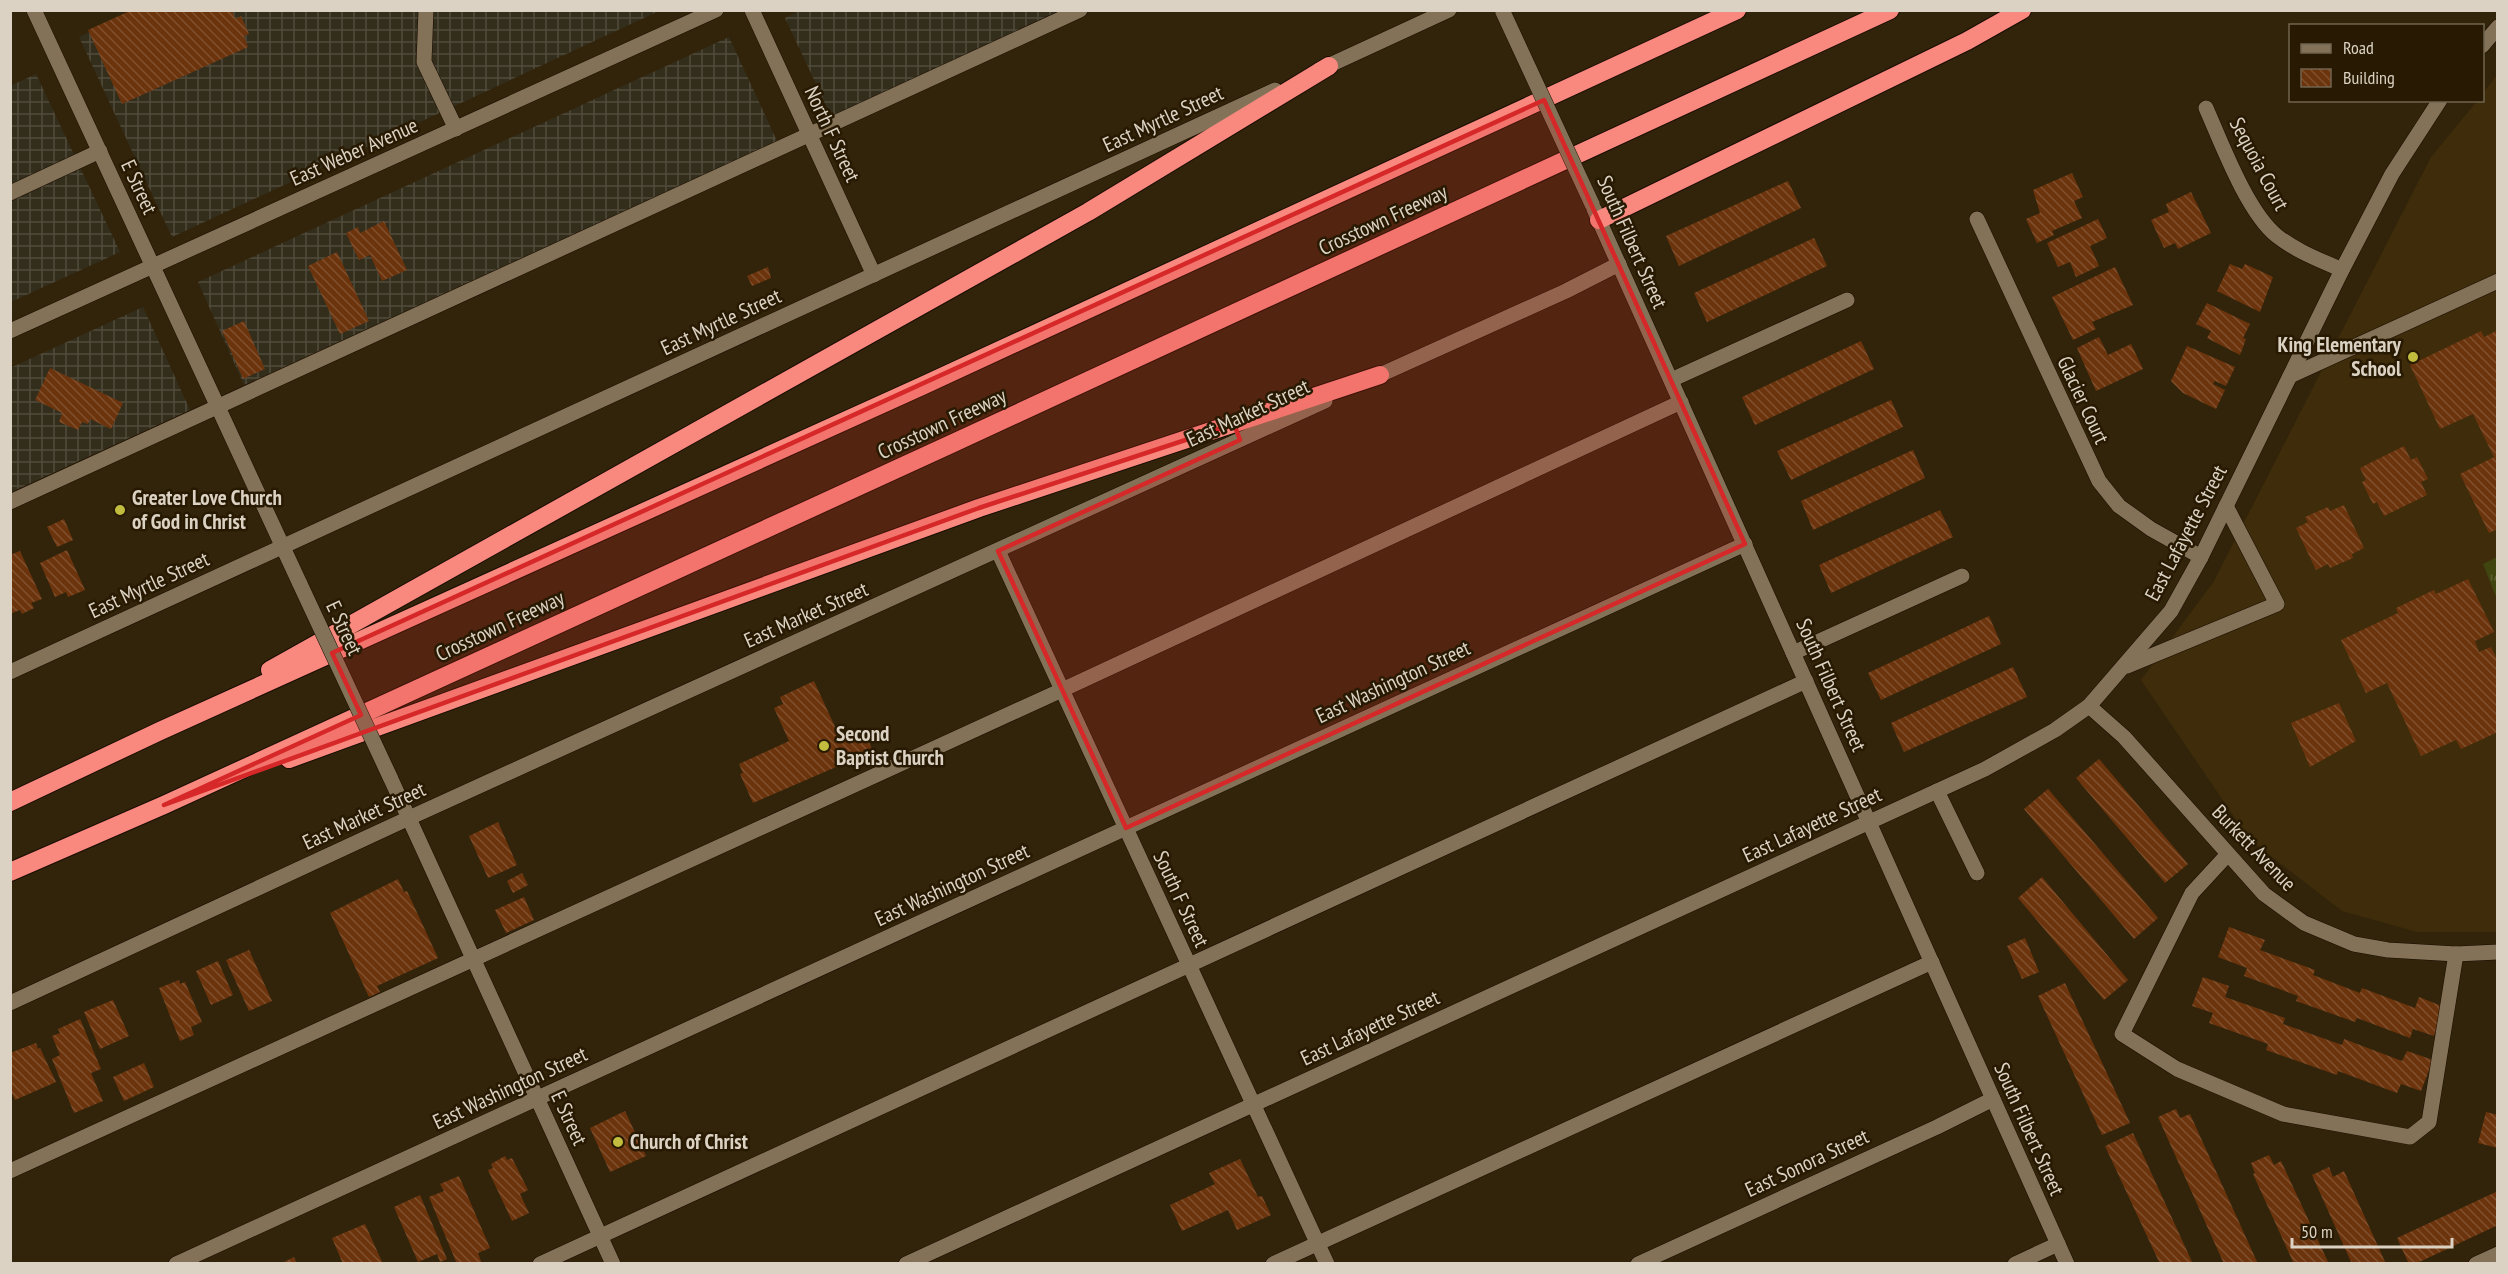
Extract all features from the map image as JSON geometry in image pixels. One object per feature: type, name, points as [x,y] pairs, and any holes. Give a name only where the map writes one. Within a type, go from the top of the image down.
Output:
[{"type":"highway","name":"Crosstown Freeway","points":[[10,802],[160,731],[922,386],[1737,10]]},
{"type":"highway","name":"Crosstown Freeway","points":[[10,873],[164,805],[927,455],[1890,10]]},
{"type":"highway","points":[[1596,212],[1967,41],[2022,10]]},
{"type":"highway","points":[[160,731],[1088,212],[1329,66]]},
{"type":"highway","points":[[164,805],[979,508],[1380,375]]},
{"type":"street","name":"E Street","points":[[34,10],[613,1263]]},
{"type":"street","points":[[426,10],[424,62],[456,129]]},
{"type":"street","name":"East Weber Avenue","points":[[10,331],[716,10]]},
{"type":"street","name":"North F Street","points":[[752,10],[874,275]]},
{"type":"street","points":[[10,502],[1080,10]]},
{"type":"street","name":"East Myrtle Street","points":[[10,672],[1449,10]]},
{"type":"street","name":"South Filbert Street","points":[[1503,11],[1596,212],[2067,1263]]},
{"type":"street","name":"East Lafayette Street","points":[[906,1263],[1985,769],[2055,730],[2089,706],[2171,611],[2201,557],[2342,270],[2392,174],[2439,102]]},
{"type":"street","name":"Sequoia Court","points":[[2206,108],[2263,222],[2293,247],[2342,270]]},
{"type":"street","points":[[10,193],[100,151]]},
{"type":"street","name":"Glacier Court","points":[[1977,219],[2099,482],[2127,512],[2151,529],[2201,557]]},
{"type":"street","name":"East Market Street","points":[[10,1003],[409,818],[1566,291],[1619,264]]},
{"type":"street","points":[[2290,376],[2498,281]]},
{"type":"street","points":[[1671,380],[1847,300]]},
{"type":"street","points":[[10,1171],[1062,690],[1681,402]]},
{"type":"street","points":[[2124,667],[2277,604],[2226,506]]},
{"type":"street","name":"East Washington Street","points":[[176,1263],[1745,544]]},
{"type":"street","name":"South F Street","points":[[998,551],[1327,1263]]},
{"type":"street","points":[[1793,653],[1962,576]]},
{"type":"street","points":[[540,1263],[1806,681]]},
{"type":"street","name":"Burkett Avenue","points":[[2089,706],[2124,737],[2264,894],[2280,908],[2329,935],[2355,944],[2388,950],[2456,954],[2498,952]]},
{"type":"street","points":[[1937,791],[1977,873]]},
{"type":"street","points":[[2228,854],[2192,893],[2122,1034],[2177,1069],[2283,1114],[2410,1137],[2429,1122],[2456,954]]},
{"type":"street","points":[[1274,1263],[1932,962]]},
{"type":"street","name":"East Sonora Street","points":[[1638,1263],[1937,1127],[1993,1099]]},
{"type":"street","points":[[2015,1263],[2058,1244]]},
{"type":"street","points":[[2476,1263],[2498,1254]]},
{"type":"highlighted area","points":[[1544,100],[1745,544],[1126,828],[998,551],[1240,440],[1234,424],[979,508],[164,805],[361,715],[332,653]]},
{"type":"shaded area","points":[[801,10],[1060,11],[832,118],[785,18]]},
{"type":"shaded area","points":[[133,11],[659,11],[172,237],[79,37]]},
{"type":"shaded area","points":[[729,37],[777,141],[244,385],[198,282]]},
{"type":"shaded area","points":[[36,74],[120,252],[11,302],[10,86]]},
{"type":"shaded area","name":"King Elementary School","points":[[2497,75],[2498,557],[2483,564],[2498,599],[2497,932],[2417,932],[2342,911],[2250,840],[2141,680],[2214,581],[2431,157],[2476,102],[2484,102],[2484,92]]},
{"type":"shaded area","points":[[143,307],[190,410],[11,492],[10,368]]},
{"type":"green space","points":[[2497,557],[2497,599],[2483,564]]},
{"type":"building","points":[[132,10],[232,10],[235,19],[241,16],[249,34],[244,36],[248,47],[122,104],[88,30]]},
{"type":"building","points":[[2072,173],[2083,197],[2074,201],[2082,218],[2052,231],[2054,235],[2037,243],[2026,219],[2040,213],[2033,190]]},
{"type":"building","points":[[1788,181],[1801,208],[1679,266],[1666,236]]},
{"type":"building","points":[[2191,192],[2211,233],[2178,249],[2175,243],[2164,248],[2151,220],[2169,212],[2166,204]]},
{"type":"building","points":[[2098,219],[2107,238],[2090,246],[2099,266],[2076,277],[2070,262],[2058,267],[2047,243]]},
{"type":"building","points":[[384,221],[407,270],[382,281],[370,255],[359,260],[346,233],[358,227],[360,233]]},
{"type":"building","points":[[1814,238],[1827,266],[1707,322],[1694,293]]},
{"type":"building","points":[[337,252],[369,321],[340,334],[308,266]]},
{"type":"building","points":[[2230,264],[2242,269],[2245,264],[2273,277],[2260,312],[2217,291]]},
{"type":"building","points":[[768,267],[771,278],[752,286],[747,276]]},
{"type":"building","points":[[2115,267],[2133,305],[2092,322],[2096,329],[2073,340],[2052,297]]},
{"type":"building","points":[[2207,303],[2250,324],[2243,338],[2246,339],[2240,355],[2207,338],[2211,331],[2196,324]]},
{"type":"building","points":[[244,321],[265,369],[243,379],[222,331]]},
{"type":"building","points":[[2498,330],[2498,529],[2489,533],[2460,474],[2494,457],[2473,414],[2440,429],[2410,365],[2481,331],[2484,337]]},
{"type":"building","points":[[2099,337],[2108,355],[2131,344],[2143,369],[2096,391],[2077,348]]},
{"type":"building","points":[[1861,341],[1874,369],[1755,425],[1742,397]]},
{"type":"building","points":[[2187,346],[2235,367],[2226,386],[2215,381],[2213,384],[2225,390],[2216,409],[2183,393],[2171,381]]},
{"type":"building","points":[[50,368],[123,403],[111,429],[90,419],[88,424],[82,422],[78,430],[59,422],[62,413],[35,400]]},
{"type":"building","points":[[1891,400],[1903,427],[1791,480],[1777,451]]},
{"type":"building","points":[[2404,446],[2411,460],[2417,457],[2428,479],[2421,482],[2427,495],[2384,516],[2377,502],[2373,504],[2362,482],[2366,480],[2360,468]]},
{"type":"building","points":[[1913,450],[1925,478],[1813,530],[1801,501]]},
{"type":"building","points":[[2344,505],[2364,548],[2352,554],[2353,558],[2330,568],[2328,564],[2316,570],[2296,528],[2308,522],[2305,517],[2328,507],[2330,511]]},
{"type":"building","points":[[1940,510],[1953,537],[1831,593],[1819,565]]},
{"type":"building","points":[[64,519],[73,540],[57,547],[47,527]]},
{"type":"building","points":[[67,550],[85,590],[68,597],[66,592],[55,597],[40,563]]},
{"type":"building","points":[[20,551],[42,599],[31,603],[34,608],[22,614],[20,610],[10,614],[10,555]]},
{"type":"building","points":[[2468,579],[2494,632],[2475,641],[2479,652],[2491,647],[2498,661],[2498,732],[2461,749],[2456,740],[2421,756],[2387,683],[2366,693],[2341,640],[2398,613],[2396,608],[2434,590],[2436,594]]},
{"type":"building","points":[[1989,616],[2001,644],[1881,700],[1868,673]]},
{"type":"building","points":[[2013,667],[2027,697],[1904,752],[1891,723]]},
{"type":"building","name":"Second Baptist Church","points":[[814,681],[842,742],[864,731],[873,751],[753,803],[740,774],[743,773],[739,764],[789,741],[774,708],[783,704],[780,697]]},
{"type":"building","points":[[2339,703],[2356,741],[2310,767],[2291,723]]},
{"type":"building","points":[[2099,759],[2188,864],[2165,883],[2076,778]]},
{"type":"building","points":[[2048,789],[2158,918],[2134,939],[2024,809]]},
{"type":"building","points":[[498,822],[517,865],[488,878],[469,836]]},
{"type":"building","points":[[522,873],[528,885],[513,893],[507,881]]},
{"type":"building","points":[[2042,877],[2128,980],[2104,1000],[2018,898]]},
{"type":"building","points":[[398,879],[404,892],[407,891],[438,958],[377,986],[380,992],[369,997],[330,913]]},
{"type":"building","points":[[524,897],[534,920],[506,933],[495,910]]},
{"type":"building","points":[[2229,927],[2265,940],[2260,950],[2315,970],[2313,975],[2360,993],[2362,988],[2415,1008],[2419,997],[2444,1007],[2434,1036],[2413,1029],[2410,1038],[2357,1018],[2355,1022],[2296,1001],[2298,996],[2244,976],[2247,968],[2218,957]]},
{"type":"building","points":[[2025,938],[2039,972],[2022,979],[2007,946]]},
{"type":"building","points":[[249,950],[272,1001],[249,1011],[226,960]]},
{"type":"building","points":[[218,961],[233,995],[211,1005],[196,971]]},
{"type":"building","points":[[2203,977],[2229,986],[2225,997],[2285,1018],[2283,1024],[2342,1045],[2344,1039],[2402,1061],[2407,1051],[2433,1060],[2421,1091],[2401,1084],[2397,1093],[2338,1071],[2337,1075],[2266,1050],[2268,1044],[2209,1023],[2213,1013],[2192,1006]]},
{"type":"building","points":[[179,980],[180,984],[185,982],[202,1022],[191,1027],[194,1035],[180,1041],[159,988]]},
{"type":"building","points":[[2065,983],[2130,1123],[2102,1135],[2038,996]]},
{"type":"building","points":[[113,1000],[129,1036],[100,1049],[84,1012]]},
{"type":"building","points":[[80,1019],[101,1069],[91,1073],[103,1101],[74,1113],[52,1059],[60,1055],[52,1036],[60,1033],[58,1029]]},
{"type":"building","points":[[36,1043],[56,1082],[15,1100],[10,1089],[10,1053]]},
{"type":"building","points":[[144,1063],[154,1087],[124,1101],[113,1077]]},
{"type":"building","points":[[2176,1109],[2180,1118],[2190,1114],[2258,1264],[2224,1264],[2158,1117]]},
{"type":"building","name":"Church of Christ","points":[[625,1111],[646,1156],[610,1172],[590,1128]]},
{"type":"building","points":[[2486,1112],[2498,1115],[2498,1148],[2478,1143]]},
{"type":"building","points":[[2133,1133],[2193,1264],[2160,1264],[2105,1146]]},
{"type":"building","points":[[2269,1155],[2274,1165],[2281,1161],[2329,1264],[2294,1264],[2253,1174],[2255,1173],[2251,1163]]},
{"type":"building","points":[[505,1156],[507,1160],[512,1158],[528,1190],[520,1194],[529,1213],[512,1221],[488,1170],[493,1168],[491,1164]]},
{"type":"building","points":[[1240,1159],[1258,1197],[1262,1196],[1271,1215],[1237,1230],[1228,1210],[1182,1231],[1170,1205],[1215,1184],[1209,1173]]},
{"type":"building","points":[[2329,1167],[2333,1177],[2344,1171],[2386,1264],[2352,1264],[2312,1175]]},
{"type":"building","points":[[459,1176],[490,1248],[478,1253],[482,1264],[457,1264],[429,1197],[444,1191],[440,1184]]},
{"type":"building","points":[[2498,1191],[2498,1225],[2415,1264],[2409,1264],[2397,1238]]},
{"type":"building","points":[[420,1195],[447,1259],[440,1262],[437,1254],[418,1262],[394,1207]]},
{"type":"building","points":[[365,1224],[383,1264],[343,1264],[332,1238]]},
{"type":"building","points":[[294,1257],[297,1264],[280,1264]]},
{"type":"place","name":"King Elementary School","points":[[2413,357]]},
{"type":"place","name":"Greater Love Church of God in Christ","points":[[120,510]]},
{"type":"place","name":"Second Baptist Church","points":[[824,746]]},
{"type":"place","name":"Church of Christ","points":[[618,1142]]}]
